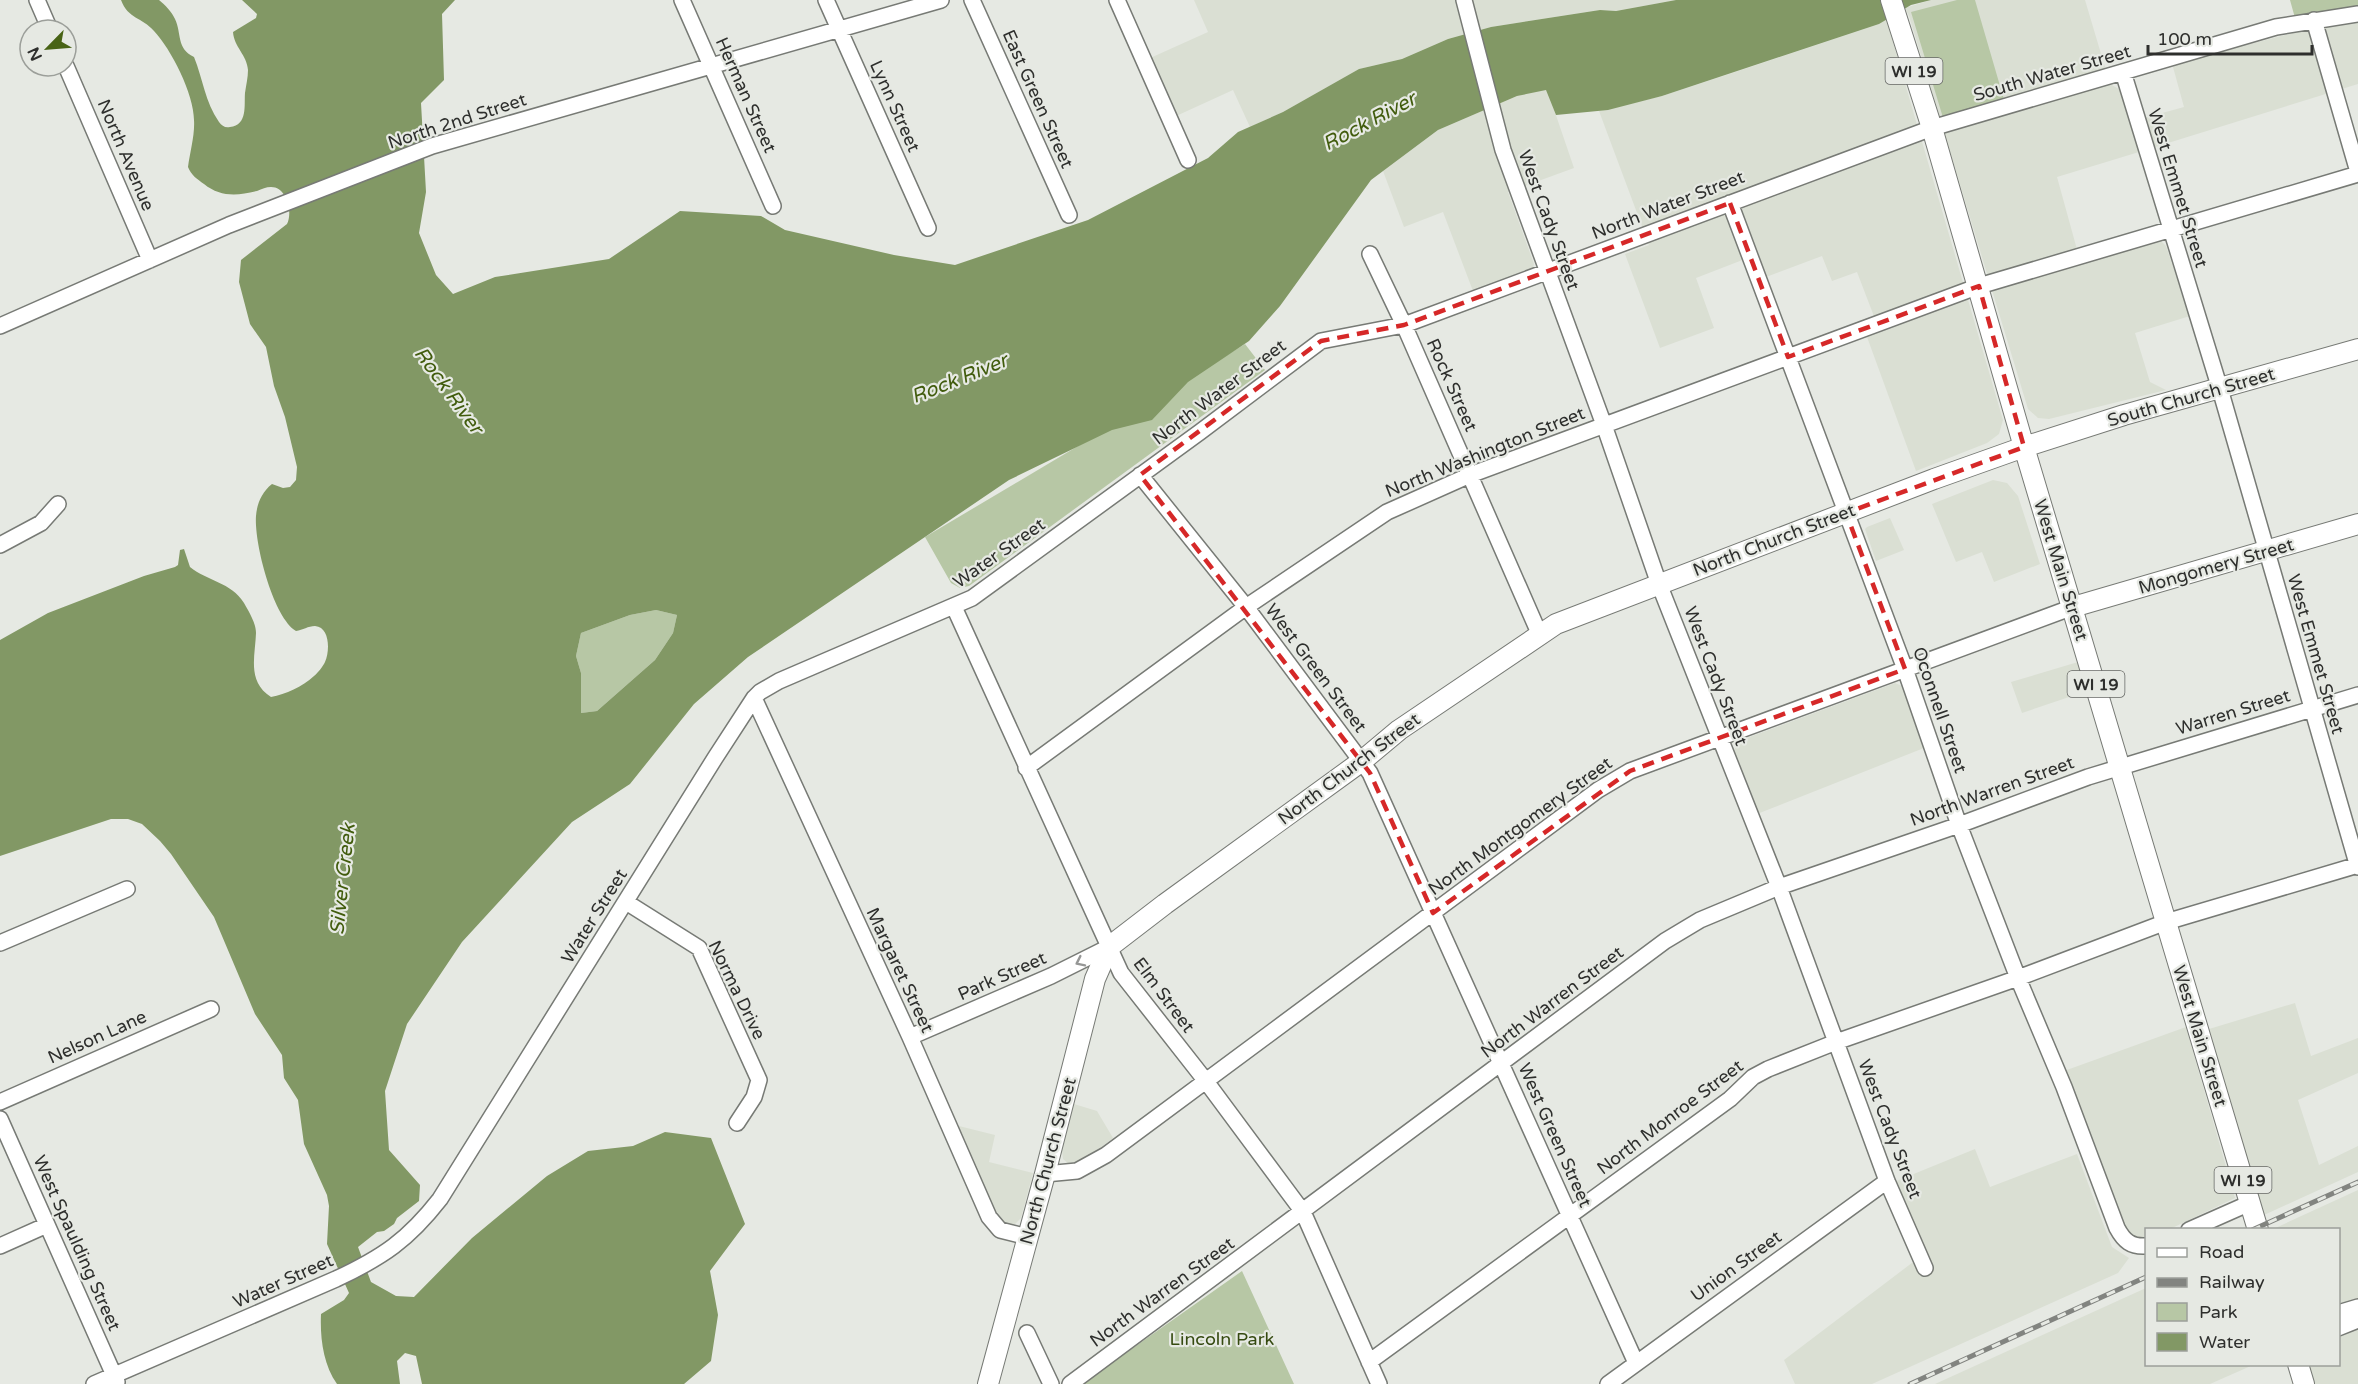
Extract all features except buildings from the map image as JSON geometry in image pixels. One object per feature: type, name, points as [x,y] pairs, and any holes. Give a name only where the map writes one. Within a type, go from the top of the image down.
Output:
[{"type":"main road","name":"West Main Street","points":[[1893,7],[1932,128],[2024,447],[2257,1228]]},
{"type":"main road","name":"South Church Street","points":[[2024,447],[2124,416],[2358,350]]},
{"type":"main road","name":"North Church Street","points":[[988,1384],[1095,979],[1109,947],[1362,761],[1399,730],[1539,633],[1571,617],[2024,447]]},
{"type":"main road","name":"Mongomery Street","points":[[2073,607],[2358,524]]},
{"type":"main road","points":[[2298,1366],[2304,1384]]},
{"type":"street","points":[[37,0],[45,18]]},
{"type":"street","name":"Herman Street","points":[[682,0],[773,206]]},
{"type":"street","name":"Lynn Street","points":[[826,0],[928,228]]},
{"type":"street","name":"North 2nd Street","points":[[0,326],[275,207],[432,146],[942,0]]},
{"type":"street","name":"East Green Street","points":[[972,0],[1069,215]]},
{"type":"street","points":[[1117,0],[1188,160]]},
{"type":"street","name":"West Cady Street","points":[[1464,0],[1503,150],[1604,425],[1659,584],[1779,887],[1887,1180],[1925,1268]]},
{"type":"street","name":"South Water Street","points":[[1932,128],[2276,27],[2358,14]]},
{"type":"street","points":[[2314,21],[2358,173]]},
{"type":"street","name":"West Emmet Street","points":[[2123,72],[2220,389],[2358,866]]},
{"type":"street","name":"North Avenue","points":[[71,78],[150,260]]},
{"type":"street","name":"North Water Street","points":[[1140,475],[1321,341],[1404,325],[1932,128]]},
{"type":"street","name":"North Washington Street","points":[[1026,768],[1246,607],[1387,512],[1470,475],[1979,286],[2358,173]]},
{"type":"street","name":"Oconnell Street","points":[[1730,203],[1905,669],[1959,825],[2018,978],[2064,1087],[2116,1228],[2127,1243],[2138,1247],[2145,1246]]},
{"type":"street","name":"Rock Street","points":[[1370,254],[1404,325],[1539,633]]},
{"type":"street","name":"Water Street","points":[[94,1384],[116,1379],[336,1280],[385,1254],[411,1233],[440,1199],[754,698],[779,681],[972,598],[1140,475]]},
{"type":"street","name":"West Green Street","points":[[1140,475],[1246,607],[1370,773],[1636,1363]]},
{"type":"street","points":[[0,545],[41,523],[58,504]]},
{"type":"street","name":"Elm Street","points":[[954,607],[1121,973],[1205,1080],[1303,1212],[1379,1384]]},
{"type":"street","name":"North Montgomery Street","points":[[1045,1174],[1067,1173],[1094,1163],[1599,790],[1623,775],[2073,607]]},
{"type":"street","name":"Warren Street","points":[[2120,766],[2358,695]]},
{"type":"street","name":"Margaret Street","points":[[754,698],[989,1217],[1000,1230],[1028,1237]]},
{"type":"street","name":"North Warren Street","points":[[1070,1384],[1665,941],[1700,921],[1779,887],[2120,766]]},
{"type":"street","name":"North Monroe Street","points":[[1370,1362],[1730,1099],[1753,1077],[1836,1042],[2018,978],[2166,922],[2358,866]]},
{"type":"street","points":[[0,944],[127,889]]},
{"type":"street","name":"Norma Drive","points":[[626,902],[699,948],[759,1080],[754,1097],[737,1123]]},
{"type":"street","name":"Park Street","points":[[909,1037],[1051,976],[1109,947]]},
{"type":"street","name":"Nelson Lane","points":[[0,1102],[211,1009]]},
{"type":"street","name":"West Spaulding Street","points":[[0,1119],[116,1379]]},
{"type":"street","name":"Union Street","points":[[1608,1384],[1887,1180]]},
{"type":"street","points":[[2194,1228],[2250,1203]]},
{"type":"street","points":[[0,1246],[47,1225]]},
{"type":"street","points":[[2340,1312],[2358,1307]]},
{"type":"street","points":[[2340,1327],[2358,1320]]},
{"type":"street","points":[[1027,1333],[1051,1384]]},
{"type":"highlighted area","points":[[1730,203],[1788,357],[1979,286],[2024,447],[1846,513],[1905,669],[1630,771],[1433,913],[1370,773],[1140,475],[1321,341],[1404,325]]},
{"type":"shaded area","points":[[1194,0],[1676,0],[1616,11],[1600,10],[1491,27],[1448,39],[1402,59],[1359,69],[1283,112],[1250,127],[1233,90],[1174,117],[1148,59],[1208,32]]},
{"type":"shaded area","points":[[1931,0],[2085,0],[2110,84],[2119,89],[2123,95],[2139,152],[2057,177],[2081,264],[2159,239],[2166,246],[2190,316],[2135,333],[2150,382],[2166,390],[2049,419],[2038,418],[2028,409],[1905,8]]},
{"type":"shaded area","points":[[1886,18],[2003,420],[1999,434],[1987,443],[1916,471],[1867,337],[1880,332],[1857,272],[1832,281],[1822,256],[1766,277],[1758,254],[1696,278],[1714,328],[1660,348],[1625,254],[1649,245],[1599,111],[1662,96],[1879,24]]},
{"type":"shaded area","points":[[2358,22],[2358,84],[2152,148],[2144,118],[2184,107],[2173,67],[2184,61],[2297,32]]},
{"type":"shaded area","points":[[1547,89],[1574,168],[1508,192],[1534,264],[1533,268],[1473,291],[1443,212],[1404,227],[1383,171],[1438,130],[1517,96]]},
{"type":"shaded area","points":[[1993,480],[2007,483],[2018,496],[2040,564],[1994,582],[1982,552],[1956,562],[1932,504]]},
{"type":"shaded area","points":[[1890,518],[1904,550],[1876,561],[1865,529]]},
{"type":"shaded area","points":[[2078,662],[2087,691],[2022,713],[2011,682]]},
{"type":"shaded area","points":[[1895,683],[1902,686],[1924,748],[1757,814],[1734,752],[1736,742]]},
{"type":"shaded area","points":[[2295,1003],[2311,1056],[2358,1038],[2358,1073],[2298,1100],[2319,1165],[2358,1146],[2358,1172],[2264,1215],[2209,1029]]},
{"type":"shaded area","points":[[2186,1027],[2235,1198],[2172,1228],[2145,1228],[2145,1240],[2125,1236],[2064,1071]]},
{"type":"shaded area","points":[[1074,1104],[1097,1111],[1113,1138],[1089,1157],[1069,1164],[1063,1159],[1062,1150]]},
{"type":"shaded area","points":[[955,1125],[995,1135],[989,1162],[1033,1173],[1021,1218],[1015,1224],[1004,1225],[999,1220]]},
{"type":"shaded area","points":[[1975,1149],[1990,1187],[2077,1154],[2112,1247],[2129,1258],[2118,1273],[1872,1384],[1795,1384],[1784,1360],[1925,1253],[1894,1182]]},
{"type":"shaded area","points":[[2358,1190],[2358,1384],[2314,1384],[2308,1366],[2340,1366],[2340,1228],[2275,1228]]},
{"type":"shaded area","points":[[2145,1288],[2145,1366],[2251,1366],[2210,1384],[1935,1384]]},
{"type":"green space","points":[[1957,0],[1975,0],[2005,103],[1944,121],[1911,12]]},
{"type":"green space","points":[[2290,0],[2358,0],[2358,6],[2295,18]]},
{"type":"green space","points":[[1245,344],[1265,370],[969,586],[960,588],[951,583],[925,537]]},
{"type":"green space","points":[[656,610],[677,615],[673,633],[655,660],[597,711],[581,713],[581,673],[576,656],[581,633],[630,615]]},
{"type":"green space","name":"Lincoln Park","points":[[1242,1271],[1294,1384],[1082,1384]]},
{"type":"water","points":[[121,0],[159,0],[168,9],[175,19],[184,49],[194,57],[214,114],[221,125],[228,127],[240,123],[242,119],[248,73],[247,65],[233,32],[256,18],[257,14],[242,0],[455,0],[442,14],[444,80],[421,103],[426,192],[419,233],[436,275],[453,294],[495,277],[609,259],[680,211],[761,216],[785,230],[894,255],[955,265],[1088,220],[1208,158],[1238,132],[1283,112],[1359,69],[1402,59],[1448,39],[1491,27],[1600,10],[1616,11],[1676,0],[1931,0],[1911,5],[1879,24],[1662,96],[1608,110],[1556,115],[1546,90],[1517,96],[1438,130],[1371,180],[1280,306],[1249,341],[1188,382],[1152,420],[1112,430],[1009,480],[748,657],[694,704],[630,784],[572,822],[462,942],[407,1024],[385,1091],[389,1150],[420,1185],[419,1201],[397,1218],[394,1224],[384,1231],[377,1232],[358,1247],[371,1282],[396,1296],[414,1297],[472,1238],[547,1176],[588,1151],[633,1146],[665,1132],[711,1138],[745,1224],[710,1271],[718,1315],[711,1361],[684,1384],[422,1384],[416,1356],[405,1353],[397,1361],[400,1384],[337,1384],[328,1368],[323,1350],[321,1314],[344,1300],[349,1293],[327,1244],[329,1206],[327,1195],[304,1144],[298,1100],[284,1078],[282,1055],[255,1014],[214,917],[160,841],[142,824],[128,819],[111,819],[0,856],[0,640],[48,613],[144,576],[175,567],[178,565],[180,550],[184,549],[190,567],[232,590],[244,603],[256,629],[255,676],[263,691],[271,697],[294,690],[309,680],[323,665],[328,652],[328,640],[324,630],[315,626],[296,631],[280,611],[262,561],[256,528],[257,511],[263,494],[272,484],[283,488],[290,487],[296,480],[297,467],[285,417],[274,386],[266,347],[250,324],[239,282],[241,260],[287,224],[289,207],[285,196],[277,188],[229,194],[210,188],[193,175],[188,167],[194,120],[186,85],[161,39],[124,6]],"holes":[[[656,610],[677,615],[673,633],[655,660],[597,711],[581,713],[581,673],[576,656],[581,633],[630,615]]]},
{"type":"railway","points":[[2256,1228],[2358,1182]]},
{"type":"railway","points":[[1910,1384],[2145,1277]]},
{"type":"water label","name":"Rock River","points":[[1369,121]]},
{"type":"water label","name":"Rock River","points":[[959,378]]},
{"type":"water label","name":"Rock River","points":[[449,390]]},
{"type":"water label","name":"Silver Creek","points":[[342,879]]}]
